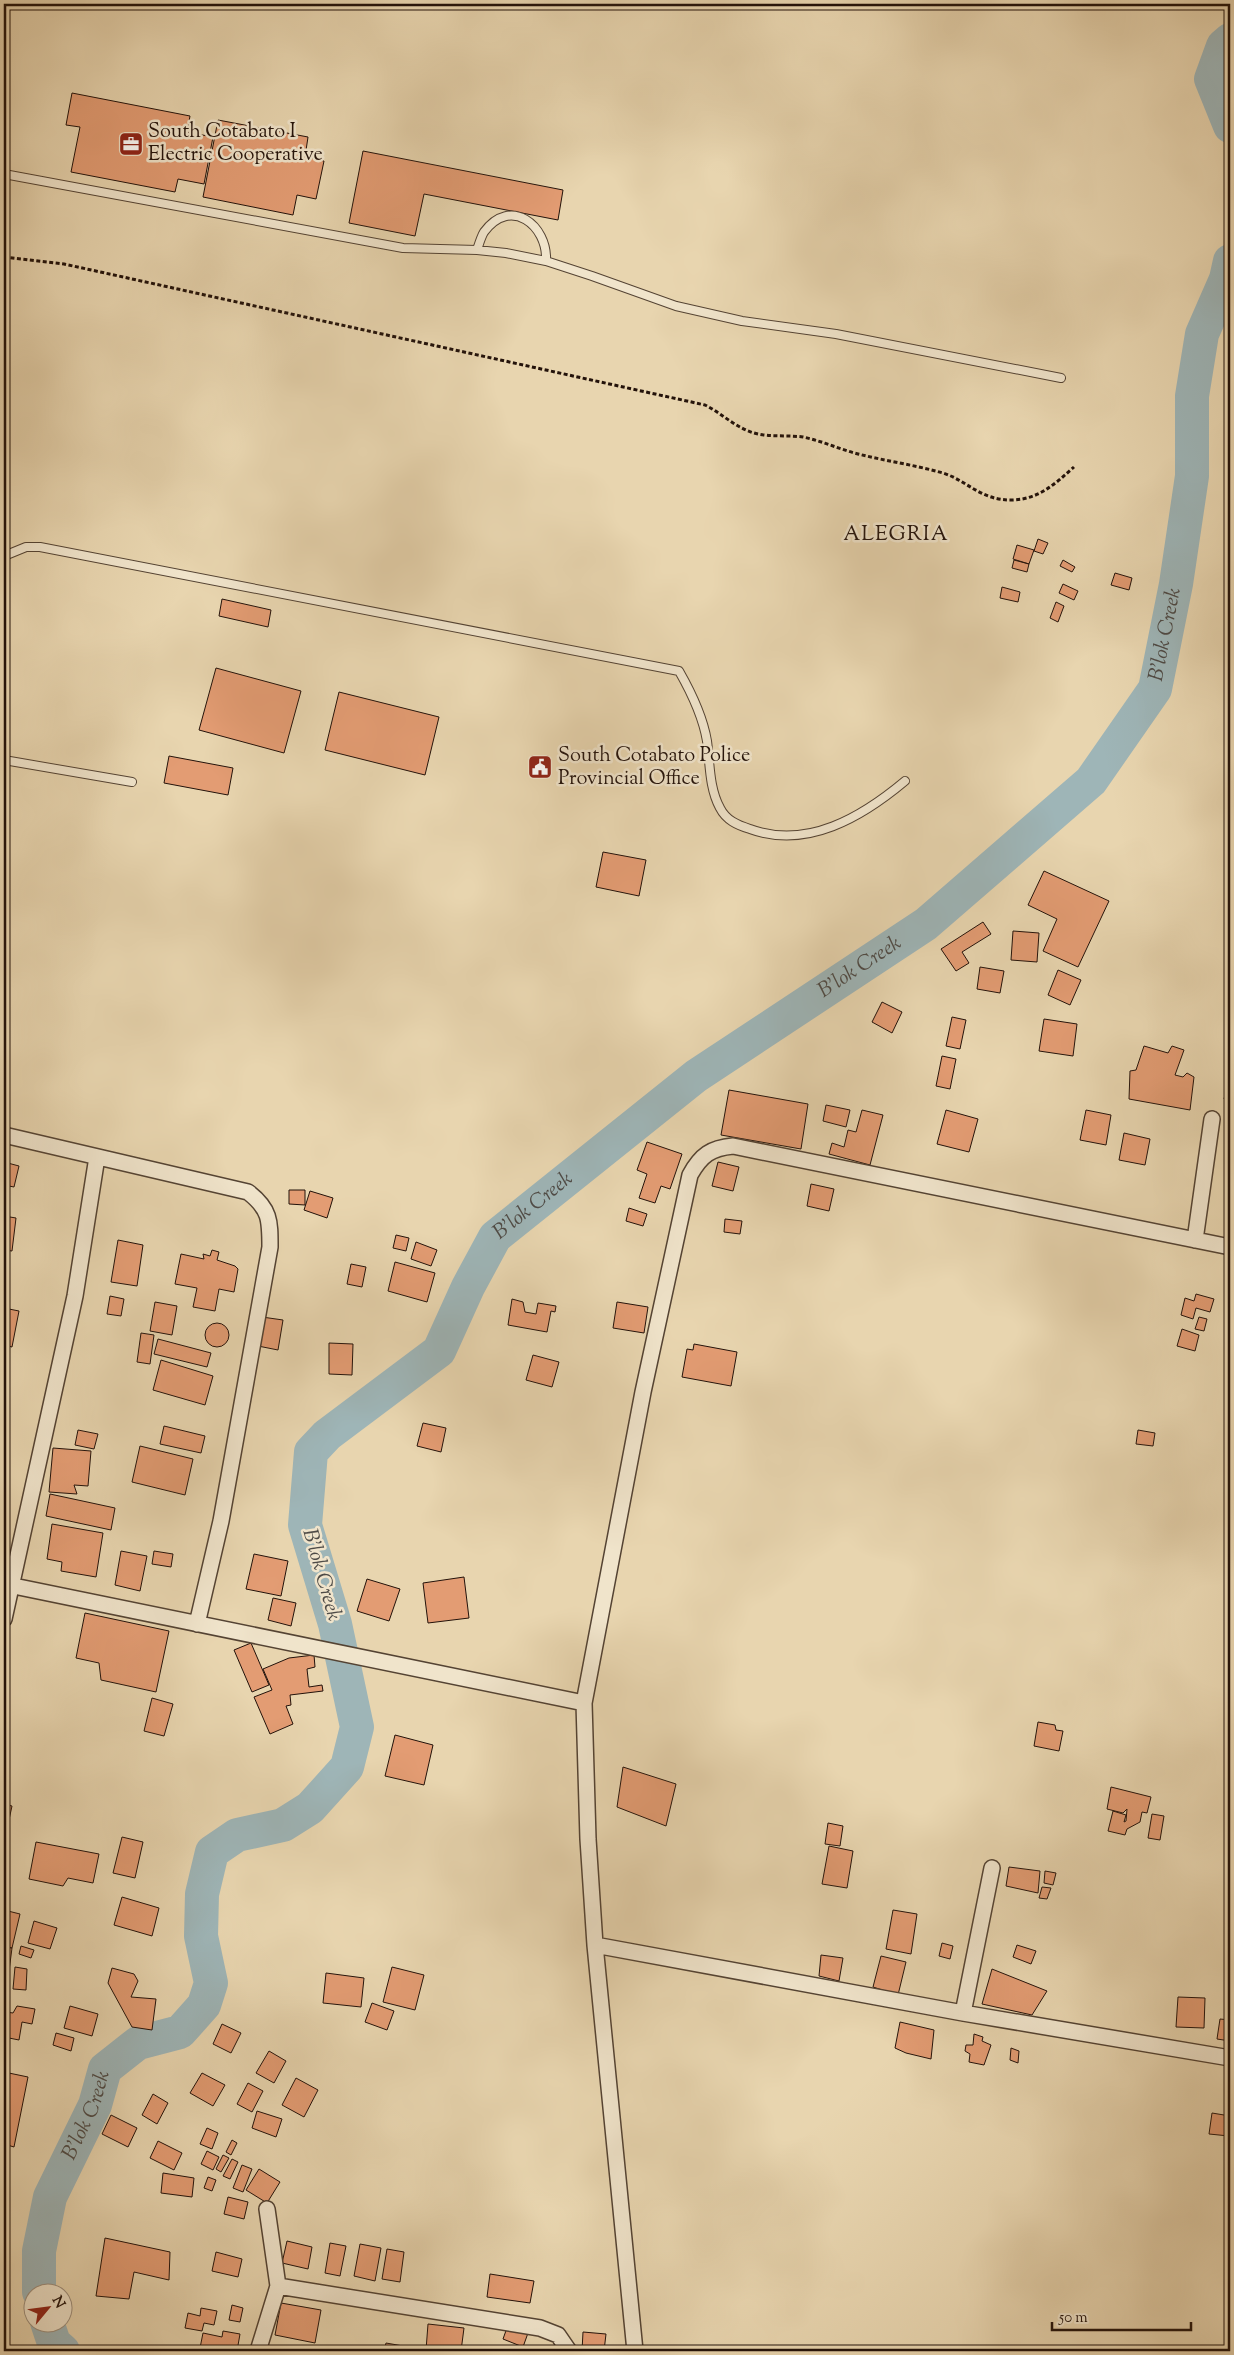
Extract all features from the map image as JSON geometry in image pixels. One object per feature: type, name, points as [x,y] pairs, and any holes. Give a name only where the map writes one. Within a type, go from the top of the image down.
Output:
[{"type":"street","points":[[1195,1240],[1212,1119]]},
{"type":"street","points":[[4,1135],[248,1192],[265,1207],[270,1222],[270,1247],[222,1521],[197,1624]]},
{"type":"street","points":[[635,2351],[595,1945],[588,1839],[584,1703],[644,1392],[690,1175],[697,1162],[706,1153],[719,1147],[733,1146],[1230,1247]]},
{"type":"street","points":[[4,1619],[8,1585],[75,1296],[97,1156]]},
{"type":"street","points":[[8,1585],[584,1703]]},
{"type":"street","points":[[964,2013],[992,1868]]},
{"type":"street","points":[[595,1945],[964,2013],[1230,2058]]},
{"type":"street","points":[[258,2351],[278,2286],[267,2209]]},
{"type":"street","points":[[278,2286],[540,2328],[558,2335],[569,2351]]},
{"type":"lane","points":[[4,174],[403,248],[477,250],[546,261],[648,297],[704,313],[742,321],[846,336],[1061,378]]},
{"type":"lane","points":[[477,250],[484,232],[496,221],[507,215],[520,216],[533,224],[543,237],[547,248],[546,261]]},
{"type":"lane","points":[[4,556],[26,546],[40,547],[679,671],[689,688],[706,738],[714,792],[720,809],[732,822],[766,834],[791,837],[847,822],[865,812],[905,781]]},
{"type":"lane","points":[[4,760],[132,782]]},
{"type":"path","points":[[4,257],[64,264],[705,406],[721,413],[743,429],[759,434],[804,437],[857,454],[943,474],[989,497],[1010,500],[1027,499],[1039,495],[1056,484],[1074,467]]},
{"type":"building","points":[[72,93],[190,116],[187,132],[213,137],[204,184],[178,179],[175,192],[71,172],[80,127],[66,125]]},
{"type":"building","points":[[218,120],[308,137],[305,157],[324,161],[316,199],[297,195],[293,215],[203,197]]},
{"type":"building","points":[[363,151],[563,190],[558,220],[424,194],[415,236],[349,223]]},
{"type":"building","points":[[1038,539],[1048,543],[1043,554],[1034,551]]},
{"type":"building","points":[[1017,545],[1034,550],[1029,564],[1013,559]]},
{"type":"building","points":[[1014,560],[1029,564],[1027,572],[1012,568]]},
{"type":"building","points":[[1063,560],[1075,567],[1072,572],[1060,566]]},
{"type":"building","points":[[1115,573],[1132,578],[1129,590],[1111,585]]},
{"type":"building","points":[[1063,584],[1078,591],[1074,600],[1059,593]]},
{"type":"building","points":[[1002,587],[1020,592],[1018,602],[1000,598]]},
{"type":"building","points":[[222,599],[271,610],[268,627],[219,616]]},
{"type":"building","points":[[1056,602],[1064,606],[1058,622],[1050,618]]},
{"type":"building","points":[[216,668],[301,691],[284,753],[199,730]]},
{"type":"building","points":[[339,692],[439,717],[425,775],[325,750]]},
{"type":"building","points":[[169,756],[233,768],[228,795],[164,783]]},
{"type":"building","points":[[603,852],[646,860],[639,896],[596,887]]},
{"type":"building","points":[[1044,871],[1109,901],[1078,967],[1043,951],[1057,919],[1028,905]]},
{"type":"building","points":[[983,922],[991,934],[962,952],[969,963],[956,971],[941,949]]},
{"type":"building","points":[[1013,931],[1039,933],[1037,962],[1011,960]]},
{"type":"building","points":[[980,967],[1004,971],[1000,993],[977,989]]},
{"type":"building","points":[[1058,970],[1081,980],[1070,1005],[1048,995]]},
{"type":"building","points":[[882,1002],[902,1012],[892,1033],[872,1022]]},
{"type":"building","points":[[952,1017],[966,1020],[960,1049],[946,1046]]},
{"type":"building","points":[[1044,1019],[1077,1024],[1073,1056],[1039,1051]]},
{"type":"building","points":[[1144,1046],[1168,1053],[1172,1046],[1184,1050],[1175,1075],[1183,1077],[1187,1073],[1194,1077],[1190,1110],[1129,1099],[1130,1071],[1136,1070]]},
{"type":"building","points":[[942,1056],[956,1059],[950,1089],[936,1086]]},
{"type":"building","points":[[1230,1074],[1230,1101],[1224,1099]]},
{"type":"building","points":[[729,1090],[808,1104],[801,1149],[721,1135]]},
{"type":"building","points":[[826,1105],[850,1110],[846,1127],[823,1121]]},
{"type":"building","points":[[862,1110],[883,1115],[870,1165],[829,1154],[832,1143],[844,1147],[848,1130],[856,1132]]},
{"type":"building","points":[[946,1110],[978,1119],[969,1152],[937,1144]]},
{"type":"building","points":[[1086,1110],[1111,1115],[1106,1145],[1080,1140]]},
{"type":"building","points":[[1124,1133],[1150,1139],[1145,1165],[1119,1160]]},
{"type":"building","points":[[647,1142],[682,1154],[670,1189],[661,1186],[655,1203],[639,1198],[647,1174],[637,1170]]},
{"type":"building","points":[[4,1162],[19,1166],[14,1187],[4,1185]]},
{"type":"building","points":[[718,1162],[739,1167],[733,1191],[712,1186]]},
{"type":"building","points":[[811,1184],[834,1189],[829,1211],[807,1206]]},
{"type":"building","points":[[289,1190],[305,1190],[305,1205],[289,1204]]},
{"type":"building","points":[[310,1191],[333,1198],[327,1218],[304,1210]]},
{"type":"building","points":[[629,1208],[647,1214],[643,1226],[626,1221]]},
{"type":"building","points":[[4,1216],[16,1218],[12,1251],[4,1250]]},
{"type":"building","points":[[725,1219],[742,1221],[740,1234],[724,1232]]},
{"type":"building","points":[[396,1235],[409,1238],[406,1251],[393,1248]]},
{"type":"building","points":[[118,1240],[143,1245],[137,1286],[111,1282]]},
{"type":"building","points":[[416,1242],[437,1250],[431,1266],[411,1259]]},
{"type":"building","points":[[212,1250],[219,1252],[217,1260],[235,1266],[238,1269],[234,1292],[219,1289],[215,1311],[193,1307],[197,1288],[175,1284],[181,1254],[204,1259],[203,1254],[210,1256]]},
{"type":"building","points":[[395,1262],[435,1273],[427,1302],[388,1291]]},
{"type":"building","points":[[351,1264],[366,1267],[362,1287],[347,1284]]},
{"type":"building","points":[[1196,1294],[1214,1299],[1210,1312],[1196,1308],[1193,1319],[1181,1315],[1185,1298],[1194,1301]]},
{"type":"building","points":[[110,1296],[124,1299],[121,1316],[107,1314]]},
{"type":"building","points":[[512,1299],[523,1302],[525,1312],[536,1314],[538,1303],[556,1306],[555,1312],[551,1311],[547,1332],[508,1325]]},
{"type":"building","points":[[155,1302],[177,1306],[172,1335],[150,1331]]},
{"type":"building","points":[[617,1302],[648,1307],[644,1333],[613,1328]]},
{"type":"building","points":[[4,1308],[19,1311],[12,1347],[4,1345]]},
{"type":"building","points":[[262,1317],[283,1320],[278,1350],[258,1346]]},
{"type":"building","points":[[1199,1317],[1207,1319],[1204,1331],[1195,1329]]},
{"type":"building","points":[[217,1323],[222,1324],[228,1330],[228,1340],[222,1346],[217,1347],[212,1346],[206,1340],[205,1335],[206,1330],[212,1324]]},
{"type":"building","points":[[1182,1329],[1199,1335],[1195,1351],[1177,1346]]},
{"type":"building","points":[[141,1333],[154,1335],[150,1364],[137,1362]]},
{"type":"building","points":[[158,1339],[211,1353],[207,1367],[154,1354]]},
{"type":"building","points":[[329,1343],[353,1344],[352,1375],[329,1374]]},
{"type":"building","points":[[694,1344],[737,1352],[731,1386],[682,1377],[687,1349],[693,1350]]},
{"type":"building","points":[[533,1355],[559,1362],[552,1387],[526,1380]]},
{"type":"building","points":[[161,1360],[213,1376],[205,1405],[153,1390]]},
{"type":"building","points":[[423,1423],[446,1428],[441,1452],[417,1446]]},
{"type":"building","points":[[164,1426],[205,1436],[201,1453],[160,1444]]},
{"type":"building","points":[[78,1430],[98,1434],[94,1449],[75,1445]]},
{"type":"building","points":[[1138,1430],[1155,1433],[1153,1446],[1136,1444]]},
{"type":"building","points":[[140,1446],[193,1459],[185,1495],[132,1482]]},
{"type":"building","points":[[53,1448],[91,1451],[88,1486],[74,1485],[77,1494],[49,1492]]},
{"type":"building","points":[[50,1494],[115,1508],[111,1530],[46,1516]]},
{"type":"building","points":[[52,1524],[103,1533],[96,1577],[61,1571],[62,1562],[47,1559]]},
{"type":"building","points":[[121,1551],[147,1556],[140,1591],[115,1585]]},
{"type":"building","points":[[154,1551],[173,1554],[171,1567],[152,1564]]},
{"type":"building","points":[[254,1554],[288,1561],[281,1596],[246,1589]]},
{"type":"building","points":[[464,1577],[469,1618],[428,1623],[423,1583]]},
{"type":"building","points":[[367,1579],[400,1589],[389,1621],[357,1611]]},
{"type":"building","points":[[273,1598],[296,1603],[291,1626],[268,1620]]},
{"type":"building","points":[[85,1613],[169,1631],[156,1692],[101,1680],[99,1663],[76,1658]]},
{"type":"building","points":[[251,1643],[269,1685],[252,1692],[234,1650]]},
{"type":"building","points":[[314,1655],[315,1667],[307,1669],[309,1687],[322,1685],[323,1691],[290,1695],[291,1705],[286,1706],[293,1724],[270,1734],[254,1697],[272,1690],[263,1669],[289,1658]]},
{"type":"building","points":[[152,1698],[173,1704],[164,1736],[144,1731]]},
{"type":"building","points":[[1038,1722],[1055,1725],[1056,1730],[1063,1731],[1059,1751],[1034,1746]]},
{"type":"building","points":[[395,1735],[433,1745],[424,1785],[385,1776]]},
{"type":"building","points":[[623,1767],[676,1784],[666,1826],[617,1807]]},
{"type":"building","points":[[1111,1787],[1151,1797],[1147,1813],[1142,1812],[1140,1822],[1127,1829],[1125,1835],[1108,1831],[1113,1811],[1126,1815],[1124,1822],[1126,1821],[1127,1809],[1123,1813],[1107,1809]]},
{"type":"building","points":[[4,1804],[12,1806],[7,1829],[4,1828]]},
{"type":"building","points":[[1152,1814],[1164,1816],[1160,1840],[1148,1838]]},
{"type":"building","points":[[828,1823],[843,1826],[840,1846],[825,1844]]},
{"type":"building","points":[[122,1837],[143,1842],[135,1878],[113,1873]]},
{"type":"building","points":[[36,1842],[99,1854],[93,1883],[68,1878],[63,1886],[29,1879]]},
{"type":"building","points":[[829,1846],[853,1851],[847,1888],[822,1884]]},
{"type":"building","points":[[1009,1867],[1040,1871],[1038,1893],[1006,1886]]},
{"type":"building","points":[[1045,1871],[1056,1873],[1053,1885],[1044,1883]]},
{"type":"building","points":[[4,1882],[9,1883],[5,1906],[4,1906]]},
{"type":"building","points":[[1042,1887],[1051,1888],[1047,1899],[1039,1898]]},
{"type":"building","points":[[122,1897],[159,1908],[152,1936],[114,1925]]},
{"type":"building","points":[[4,1910],[20,1914],[12,1948],[4,1946]]},
{"type":"building","points":[[893,1910],[917,1914],[911,1954],[886,1949]]},
{"type":"building","points":[[34,1921],[57,1928],[50,1949],[28,1943]]},
{"type":"building","points":[[942,1943],[953,1946],[950,1959],[939,1956]]},
{"type":"building","points":[[1017,1945],[1036,1951],[1031,1964],[1013,1957]]},
{"type":"building","points":[[21,1946],[34,1950],[31,1958],[19,1954]]},
{"type":"building","points":[[4,1947],[12,1948],[9,1971],[4,1971]]},
{"type":"building","points":[[821,1955],[843,1958],[839,1981],[819,1976]]},
{"type":"building","points":[[881,1956],[906,1962],[898,1995],[873,1987]]},
{"type":"building","points":[[15,1967],[27,1969],[26,1990],[13,1989]]},
{"type":"building","points":[[392,1967],[424,1975],[415,2010],[383,2002]]},
{"type":"building","points":[[112,1968],[134,1974],[138,1981],[131,1997],[156,1999],[152,2030],[132,2027],[108,1983]]},
{"type":"building","points":[[992,1969],[1047,1991],[1032,2015],[982,2004]]},
{"type":"building","points":[[326,1973],[364,1978],[361,2007],[323,2003]]},
{"type":"building","points":[[1178,1997],[1205,1998],[1204,2028],[1176,2027]]},
{"type":"building","points":[[372,2003],[394,2011],[387,2030],[365,2022]]},
{"type":"building","points":[[17,2006],[35,2009],[32,2024],[22,2022],[19,2040],[4,2037],[6,2012],[13,2013]]},
{"type":"building","points":[[70,2006],[98,2014],[92,2036],[64,2028]]},
{"type":"building","points":[[1220,2019],[1230,2020],[1230,2041],[1217,2039]]},
{"type":"building","points":[[900,2022],[934,2030],[931,2059],[906,2053],[895,2048]]},
{"type":"building","points":[[222,2024],[241,2033],[231,2053],[213,2044]]},
{"type":"building","points":[[56,2033],[74,2038],[71,2051],[53,2045]]},
{"type":"building","points":[[974,2034],[983,2037],[982,2041],[991,2045],[984,2065],[969,2062],[970,2054],[965,2051],[966,2045],[973,2045]]},
{"type":"building","points":[[1011,2048],[1019,2051],[1018,2063],[1010,2060]]},
{"type":"building","points":[[269,2051],[286,2061],[274,2083],[256,2073]]},
{"type":"building","points":[[4,2072],[28,2077],[14,2147],[4,2144]]},
{"type":"building","points":[[202,2073],[225,2085],[213,2106],[190,2093]]},
{"type":"building","points":[[296,2078],[318,2090],[304,2117],[282,2105]]},
{"type":"building","points":[[248,2083],[263,2091],[252,2112],[237,2104]]},
{"type":"building","points":[[153,2094],[168,2103],[157,2124],[142,2115]]},
{"type":"building","points":[[257,2111],[282,2119],[276,2137],[252,2128]]},
{"type":"building","points":[[1212,2113],[1230,2116],[1229,2136],[1209,2134]]},
{"type":"building","points":[[111,2115],[137,2128],[128,2147],[102,2134]]},
{"type":"building","points":[[207,2128],[218,2133],[212,2149],[200,2144]]},
{"type":"building","points":[[232,2140],[237,2143],[231,2155],[226,2152]]},
{"type":"building","points":[[158,2141],[182,2153],[174,2170],[150,2158]]},
{"type":"building","points":[[207,2151],[219,2157],[213,2170],[201,2164]]},
{"type":"building","points":[[223,2155],[229,2158],[221,2172],[216,2169]]},
{"type":"building","points":[[232,2159],[238,2162],[230,2179],[223,2176]]},
{"type":"building","points":[[242,2165],[252,2169],[243,2192],[233,2188]]},
{"type":"building","points":[[259,2169],[280,2182],[267,2203],[246,2190]]},
{"type":"building","points":[[163,2173],[194,2178],[192,2197],[161,2193]]},
{"type":"building","points":[[208,2177],[216,2180],[212,2191],[204,2188]]},
{"type":"building","points":[[228,2197],[248,2202],[244,2219],[224,2214]]},
{"type":"building","points":[[105,2238],[170,2252],[169,2280],[134,2272],[129,2299],[96,2296]]},
{"type":"building","points":[[287,2241],[312,2247],[308,2269],[282,2263]]},
{"type":"building","points":[[330,2243],[346,2246],[340,2276],[325,2273]]},
{"type":"building","points":[[360,2244],[381,2248],[375,2281],[354,2276]]},
{"type":"building","points":[[387,2249],[404,2252],[400,2282],[382,2279]]},
{"type":"building","points":[[216,2252],[242,2259],[238,2277],[212,2271]]},
{"type":"building","points":[[490,2274],[534,2281],[530,2303],[487,2297]]},
{"type":"building","points":[[281,2303],[321,2310],[315,2343],[275,2335]]},
{"type":"building","points":[[232,2305],[243,2308],[240,2322],[229,2320]]},
{"type":"building","points":[[201,2308],[217,2311],[214,2325],[204,2323],[202,2331],[185,2328],[188,2313],[200,2316]]},
{"type":"building","points":[[428,2324],[464,2328],[461,2351],[426,2350]]},
{"type":"building","points":[[508,2325],[528,2333],[523,2347],[503,2339]]},
{"type":"building","points":[[223,2331],[240,2334],[237,2351],[215,2351],[200,2348],[203,2333],[222,2337]]},
{"type":"building","points":[[583,2332],[606,2334],[604,2351],[582,2351]]},
{"type":"building","points":[[386,2343],[426,2350],[426,2351],[384,2351]]},
{"type":"waterway","name":"B'lok Creek","points":[[1230,40],[1223,46],[1211,79],[1230,126]]},
{"type":"waterway","name":"B'lok Creek","points":[[39,2282],[39,2251],[50,2197],[95,2105],[105,2069],[138,2043],[180,2032],[204,2005],[211,1983],[201,1936],[202,1894],[212,1852],[237,1835],[283,1825],[310,1808],[347,1767],[357,1727],[335,1624],[305,1525],[311,1452],[327,1435],[439,1351],[468,1287],[495,1237],[696,1076],[926,924],[1091,781],[1155,689],[1176,584],[1192,476],[1192,396],[1202,334],[1226,279],[1230,261]]},
{"type":"waterway","name":"B'lok Creek","points":[[50,2332],[54,2343],[63,2351]]},
{"type":"place","name":"South Cotabato I Electric Cooperative","points":[[131,144]]},
{"type":"place","name":"South Cotabato Police Provincial Office","points":[[540,767]]},
{"type":"district","name":"ALEGRIA","points":[[896,535]]}]
